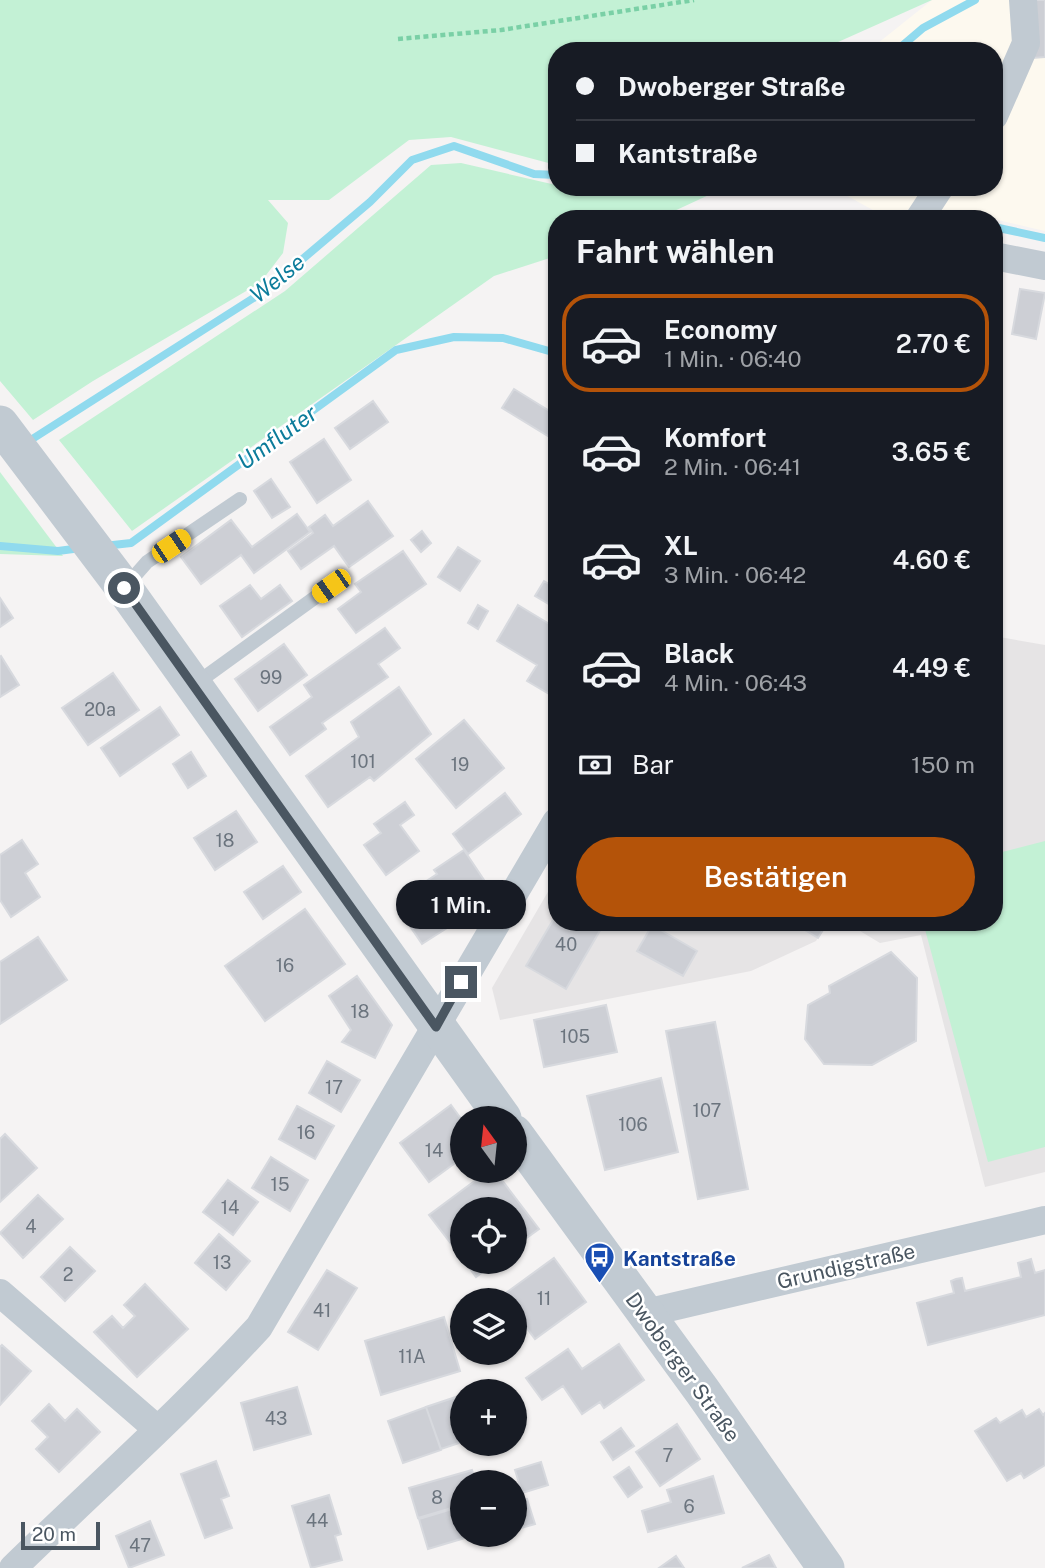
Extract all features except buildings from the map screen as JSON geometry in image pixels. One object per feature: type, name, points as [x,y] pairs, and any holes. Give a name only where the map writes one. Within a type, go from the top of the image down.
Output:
[{"type":"street","points":[[1003,95],[1026,43],[1024,0]]},
{"type":"street","points":[[1003,258],[1045,266]]},
{"type":"street","points":[[0,425],[27,456],[124,588],[494,1106]]},
{"type":"street","points":[[13,1568],[156,1428],[207,1384],[259,1327],[548,835]]},
{"type":"street","name":"Dwoberger Straße","points":[[527,1151],[646,1313],[826,1568]]},
{"type":"street","name":"Grundigstraße","points":[[646,1313],[1045,1220]]},
{"type":"street","points":[[0,1293],[156,1428]]},
{"type":"lane","points":[[124,588],[148,562],[240,499]]},
{"type":"lane","points":[[192,686],[331,586]]},
{"type":"path","points":[[398,39],[501,30],[694,0]]},
{"type":"shaded area","points":[[932,0],[1045,0],[1045,231],[1003,221],[1003,210],[873,210],[847,196],[1003,196],[1003,42],[879,42]]},
{"type":"shaded area","points":[[1003,638],[1045,645],[1045,1172],[985,1187],[921,935],[880,943],[860,931],[1003,931]]},
{"type":"shaded area","points":[[548,892],[548,931],[822,931],[816,941],[751,971],[500,1020],[492,988]]},
{"type":"green space","points":[[0,0],[932,0],[838,42],[548,42],[548,163],[451,137],[409,140],[329,200],[268,200],[288,223],[283,253],[260,283],[93,381],[33,420],[0,381]]},
{"type":"green space","points":[[461,163],[548,183],[548,196],[707,196],[676,210],[548,210],[548,259],[494,276],[132,531],[59,440],[285,291],[431,165]]},
{"type":"green space","points":[[0,472],[63,556],[0,554]]},
{"type":"green space","points":[[1045,841],[1045,1147],[988,1162],[925,931],[1003,931],[1003,852]]},
{"type":"waterway","name":"Welse","points":[[907,42],[923,28],[975,0]]},
{"type":"waterway","name":"Welse","points":[[26,443],[266,290],[370,202],[412,160],[454,146],[534,174],[548,175]]},
{"type":"waterway","name":"Umfluter","points":[[1003,229],[1045,238]]},
{"type":"waterway","name":"Umfluter","points":[[104,546],[131,543],[396,350],[454,337],[503,338],[548,351]]},
{"type":"waterway","name":"Umfluter","points":[[0,546],[58,551],[81,548]]},
{"type":"place","name":"Kantstraße","points":[[600,1285]]},
{"type":"route","points":[[124,588],[436,1027],[461,982]]}]
